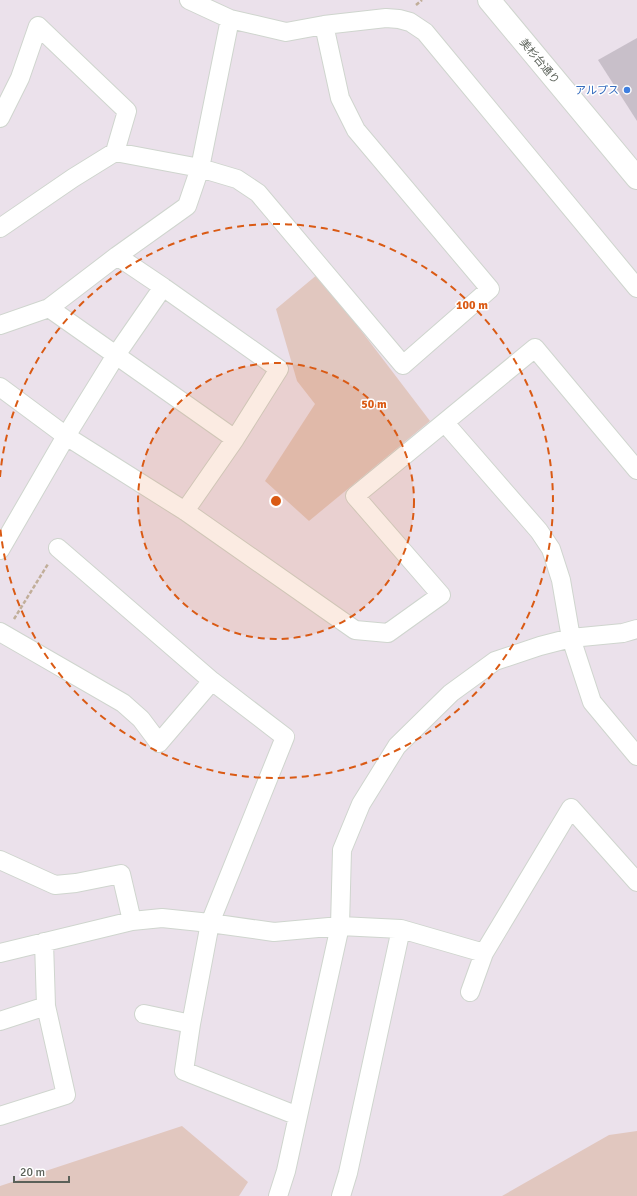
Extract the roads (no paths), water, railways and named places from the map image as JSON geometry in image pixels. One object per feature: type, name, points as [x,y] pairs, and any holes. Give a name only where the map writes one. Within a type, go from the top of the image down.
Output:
[{"type":"street","points":[[189,0],[230,19],[286,32],[324,25],[386,18],[410,22],[425,32],[637,288]]},
{"type":"street","name":"美杉台通り","points":[[489,0],[637,178]]},
{"type":"street","points":[[0,325],[49,308],[117,256],[187,206],[200,168],[230,19]]},
{"type":"street","points":[[115,152],[200,168],[237,180],[258,194],[403,365],[490,289],[356,130],[340,98],[324,25]]},
{"type":"street","points":[[0,118],[20,78],[38,26],[127,111],[115,152],[0,228]]},
{"type":"street","points":[[117,256],[279,369],[235,438],[185,511]]},
{"type":"street","points":[[0,550],[66,436],[116,355],[163,287]]},
{"type":"street","points":[[49,308],[235,438]]},
{"type":"street","points":[[0,386],[66,436],[185,511],[355,630],[388,633],[441,595],[355,496],[535,348],[637,470]]},
{"type":"street","points":[[445,423],[539,531],[551,549],[562,580],[571,638],[592,702],[637,756]]},
{"type":"street","points":[[58,548],[212,681],[285,738],[210,923],[191,1024],[184,1071],[298,1116]]},
{"type":"street","points":[[278,1196],[286,1171],[340,926],[342,850],[361,804],[397,746],[451,693],[495,661],[540,646],[571,638],[623,633],[637,629]]},
{"type":"street","points":[[2,634],[123,703],[141,719],[159,743],[212,681]]},
{"type":"street","points":[[470,992],[484,952],[571,808],[637,882]]},
{"type":"street","points":[[0,860],[55,885],[76,883],[121,874],[132,921]]},
{"type":"street","points":[[0,953],[132,921],[162,918],[274,932],[340,926],[401,929],[484,952]]},
{"type":"street","points":[[341,1196],[348,1173],[401,929]]},
{"type":"street","points":[[0,1116],[66,1095],[46,1006],[44,942]]},
{"type":"street","points":[[0,1021],[46,1006]]},
{"type":"street","points":[[144,1014],[191,1024]]},
{"type":"place","name":"アルプス","points":[[627,90]]}]
